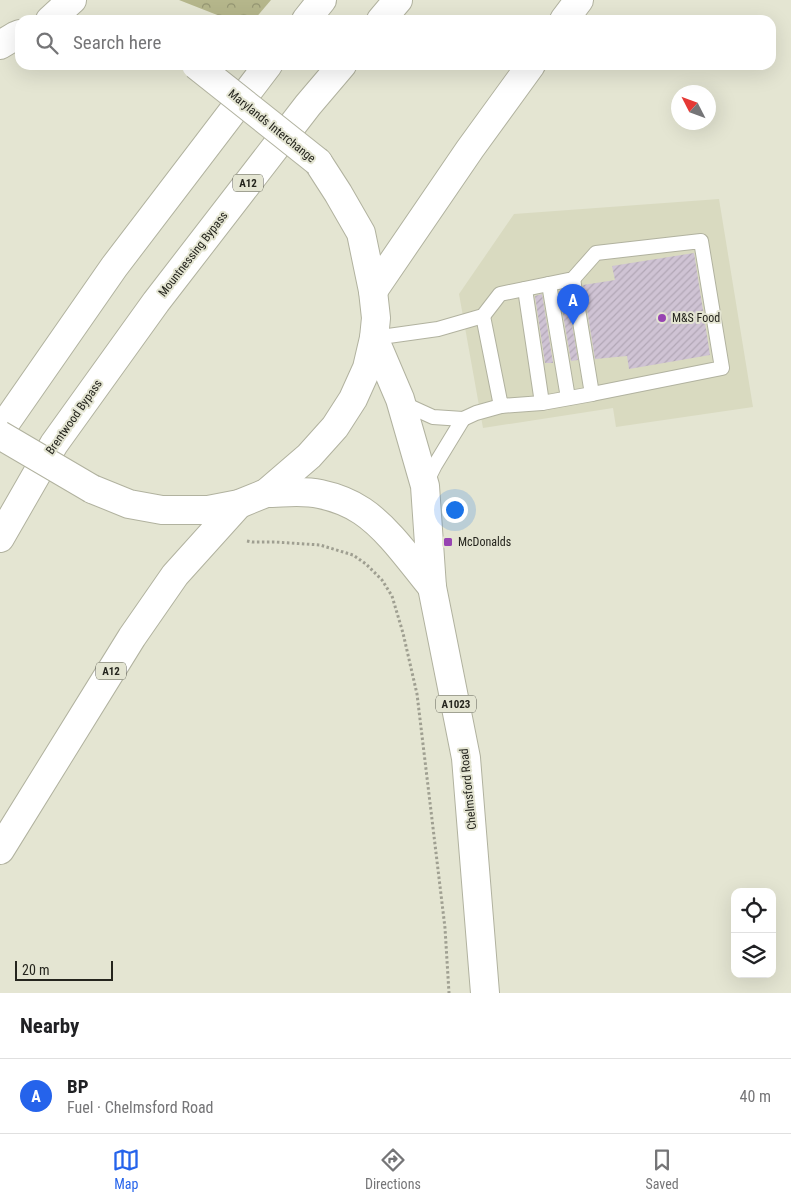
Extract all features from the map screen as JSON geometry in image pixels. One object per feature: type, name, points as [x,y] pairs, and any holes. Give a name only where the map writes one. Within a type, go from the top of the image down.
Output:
[{"type":"main road","points":[[56,15],[72,0]]},
{"type":"main road","points":[[310,15],[322,0]]},
{"type":"main road","points":[[385,15],[398,0]]},
{"type":"main road","points":[[568,15],[579,0]]},
{"type":"main road","points":[[0,45],[15,36]]},
{"type":"main road","name":"Marylands Interchange","points":[[0,435],[92,489],[129,504],[162,510],[208,510],[239,504],[266,493],[309,456],[336,426],[352,399],[367,368],[374,338],[376,318],[373,291],[361,232],[318,162],[202,70]]},
{"type":"main road","points":[[0,431],[114,267],[264,70]]},
{"type":"main road","name":"Mountnessing Bypass","points":[[156,302],[308,105],[338,70]]},
{"type":"main road","points":[[373,291],[470,149],[527,70]]},
{"type":"main road","name":"Brentwood Bypass","points":[[0,538],[54,444],[156,302]]},
{"type":"main road","name":"Chelmsford Road","points":[[374,338],[400,399],[425,486],[432,587],[466,758],[485,993]]},
{"type":"main road","name":"Chelmsford Road","points":[[266,493],[299,492],[318,494],[363,511],[391,538],[432,587]]},
{"type":"main road","name":"A12","points":[[0,850],[132,638],[175,575],[239,504]]},
{"type":"lane","points":[[374,338],[438,329],[483,316],[500,294],[573,279],[596,253],[701,241],[722,368],[542,403],[501,406],[463,419],[433,417],[424,414],[400,399]]},
{"type":"lane","points":[[573,279],[592,394]]},
{"type":"lane","points":[[549,284],[568,398]]},
{"type":"lane","points":[[524,289],[542,403]]},
{"type":"lane","points":[[483,316],[501,406]]},
{"type":"lane","points":[[425,486],[435,465],[463,419]]},
{"type":"path","points":[[215,530],[252,542],[320,545],[353,555],[366,564],[382,580],[392,596],[404,633],[417,694],[446,928],[449,993]]},
{"type":"shaded area","points":[[719,199],[753,407],[616,427],[613,408],[483,428],[459,294],[514,214]]},
{"type":"green space","points":[[179,0],[271,0],[258,15],[217,15]]},
{"type":"building","name":"M&S Food","points":[[694,253],[710,355],[629,369],[627,356],[595,359],[583,285],[615,280],[612,266]]},
{"type":"building","points":[[566,289],[578,360],[571,361],[559,291]]},
{"type":"building","points":[[542,294],[553,363],[545,363],[535,296]]},
{"type":"place","name":"M&S Food","points":[[662,318]]},
{"type":"place","name":"BP","points":[[573,325]]},
{"type":"place","name":"McDonalds","points":[[448,542]]}]
